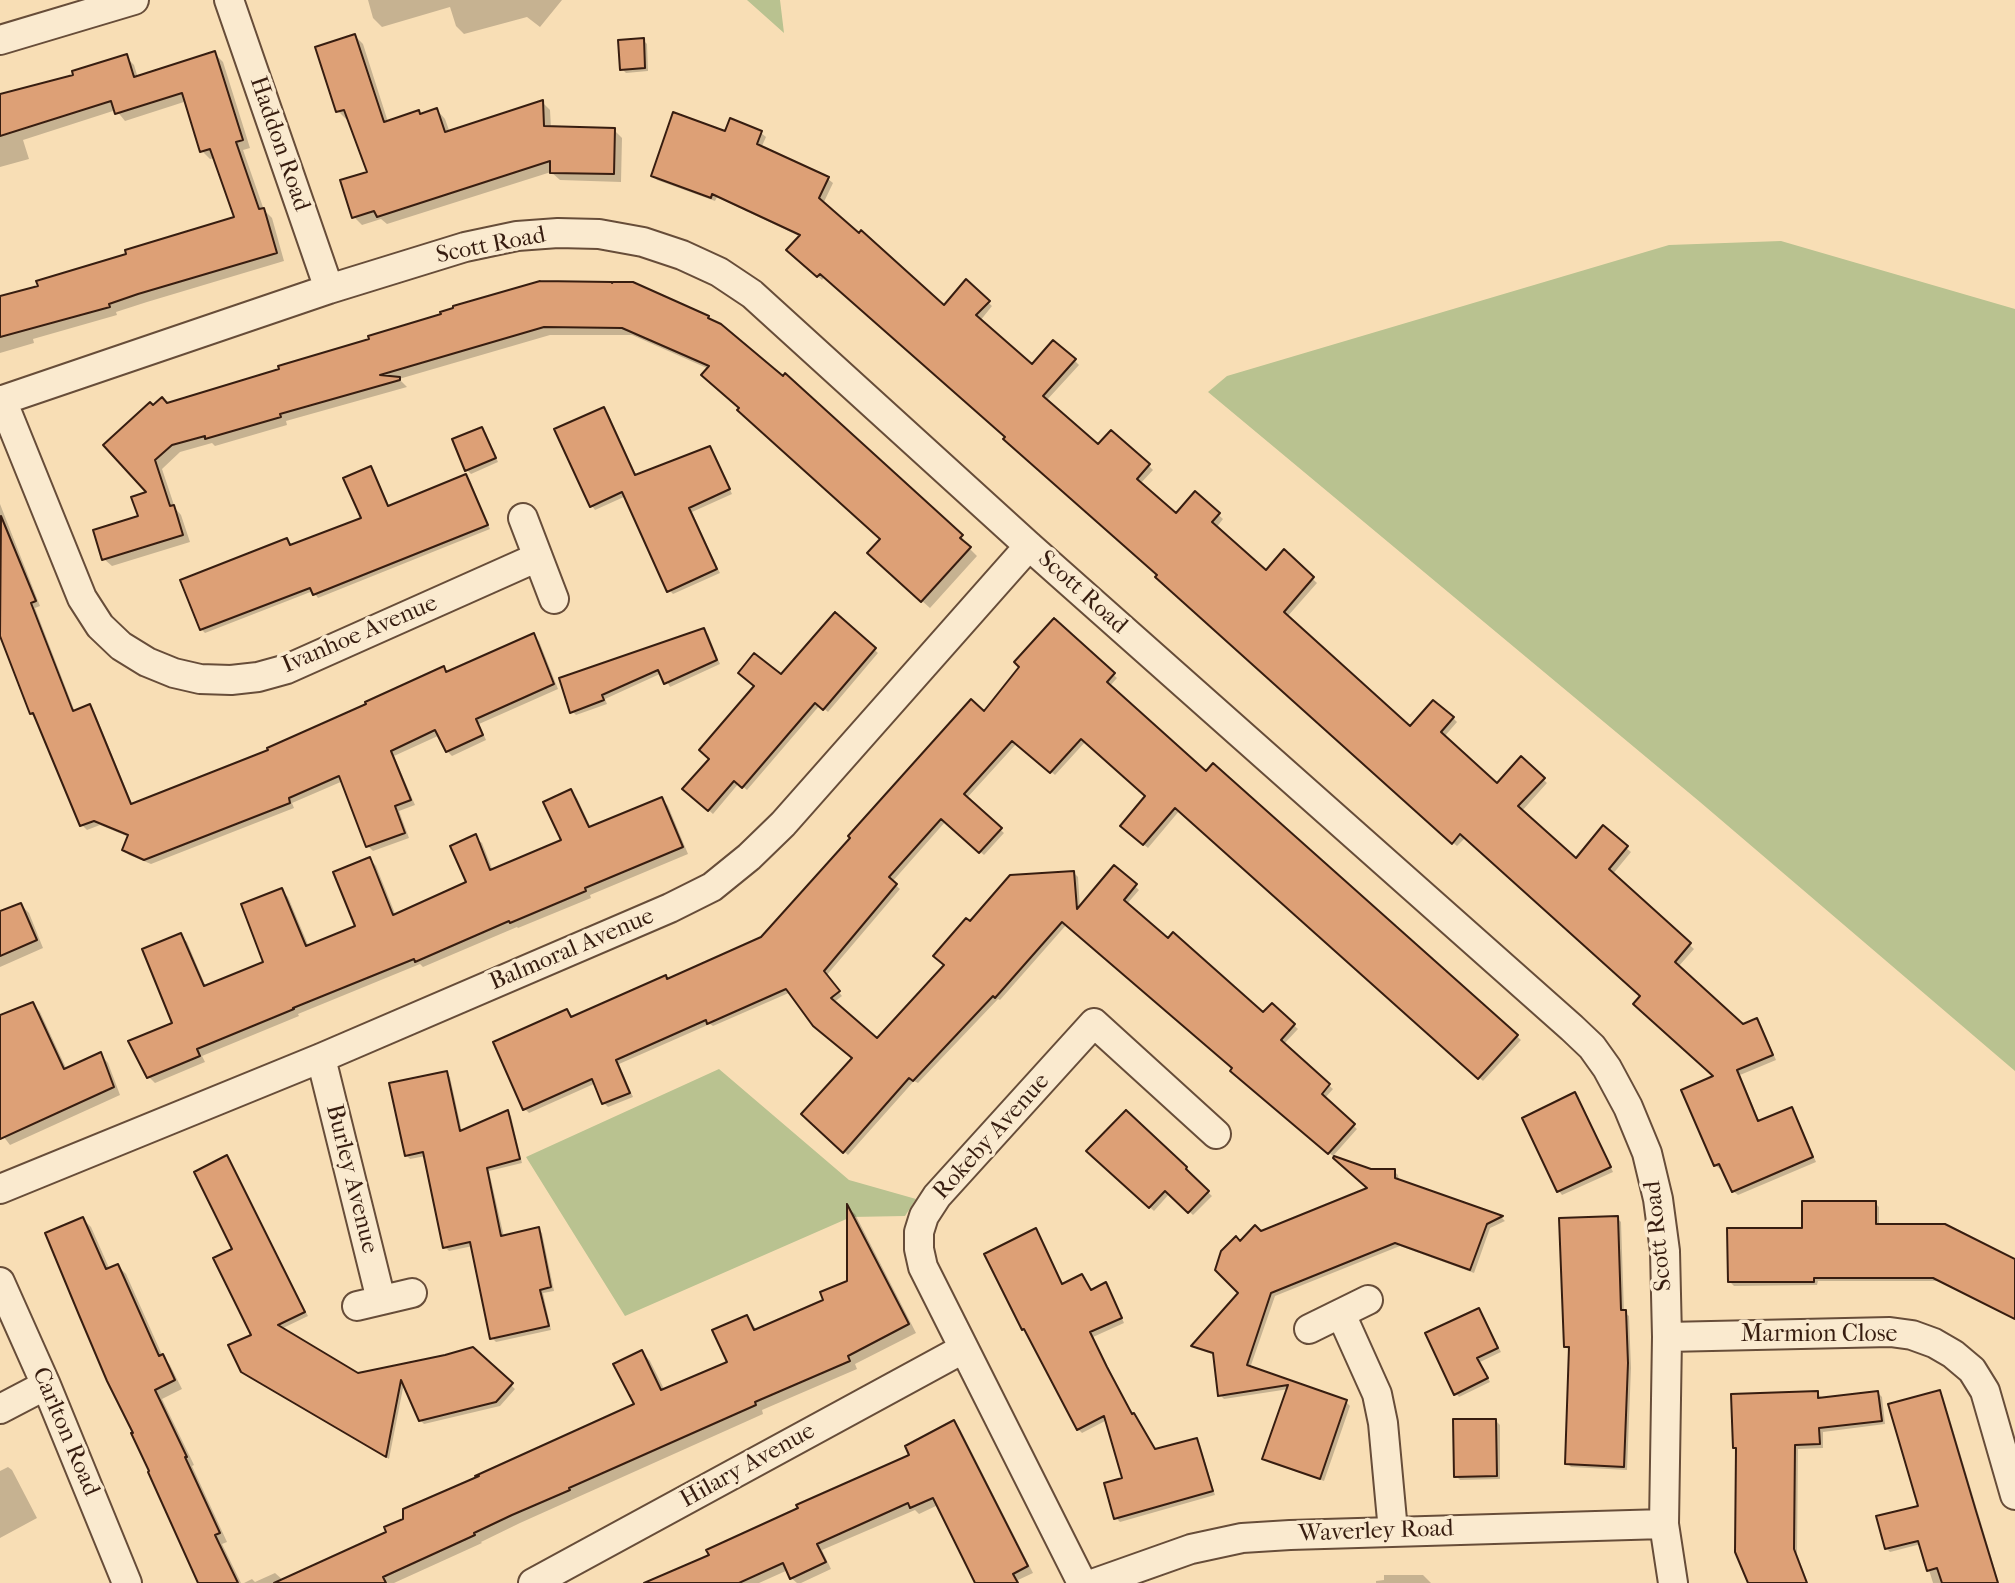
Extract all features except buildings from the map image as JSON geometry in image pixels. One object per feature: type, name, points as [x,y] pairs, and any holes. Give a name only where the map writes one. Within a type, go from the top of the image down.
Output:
[{"type":"street","points":[[0,40],[134,0]]},
{"type":"street","name":"Haddon Road","points":[[229,0],[329,289]]},
{"type":"street","name":"Scott Road","points":[[1,400],[329,289],[465,247],[517,236],[599,234],[643,242],[719,272],[752,294],[1029,546],[1592,1047],[1628,1107],[1647,1153],[1658,1199],[1665,1251],[1667,1337],[1664,1524],[1673,1583]]},
{"type":"street","name":"Ivanhoe Avenue","points":[[1,400],[82,598],[100,626],[121,646],[147,662],[174,673],[200,679],[231,680],[287,669],[538,557]]},
{"type":"street","points":[[523,518],[554,599]]},
{"type":"street","name":"Balmoral Avenue","points":[[0,1189],[321,1058],[670,908],[712,887],[783,824],[1029,546]]},
{"type":"street","name":"Rokeby Avenue","points":[[1082,1583],[923,1267],[919,1232],[924,1216],[937,1196],[1094,1023],[1216,1134]]},
{"type":"street","name":"Burley Avenue","points":[[321,1058],[369,1303],[412,1293]]},
{"type":"street","name":"Carlton Road","points":[[0,1282],[127,1583]]},
{"type":"street","points":[[1309,1329],[1368,1300]]},
{"type":"street","points":[[1341,1314],[1377,1394],[1383,1423],[1393,1531]]},
{"type":"street","name":"Marmion Close","points":[[1667,1337],[1890,1332],[1912,1335],[1934,1343],[1972,1370],[1985,1391],[2015,1495]]},
{"type":"street","name":"Hilary Avenue","points":[[535,1583],[963,1349]]},
{"type":"street","points":[[0,1409],[46,1385]]},
{"type":"street","name":"Waverley Road","points":[[1095,1583],[1191,1549],[1242,1538],[1664,1524]]},
{"type":"green space","points":[[747,0],[780,0],[784,33]]},
{"type":"green space","points":[[1781,241],[2015,309],[2015,1071],[1700,802],[1208,392],[1227,376],[1669,245]]},
{"type":"green space","points":[[719,1069],[849,1180],[916,1199],[905,1216],[851,1217],[625,1316],[526,1157]]}]
